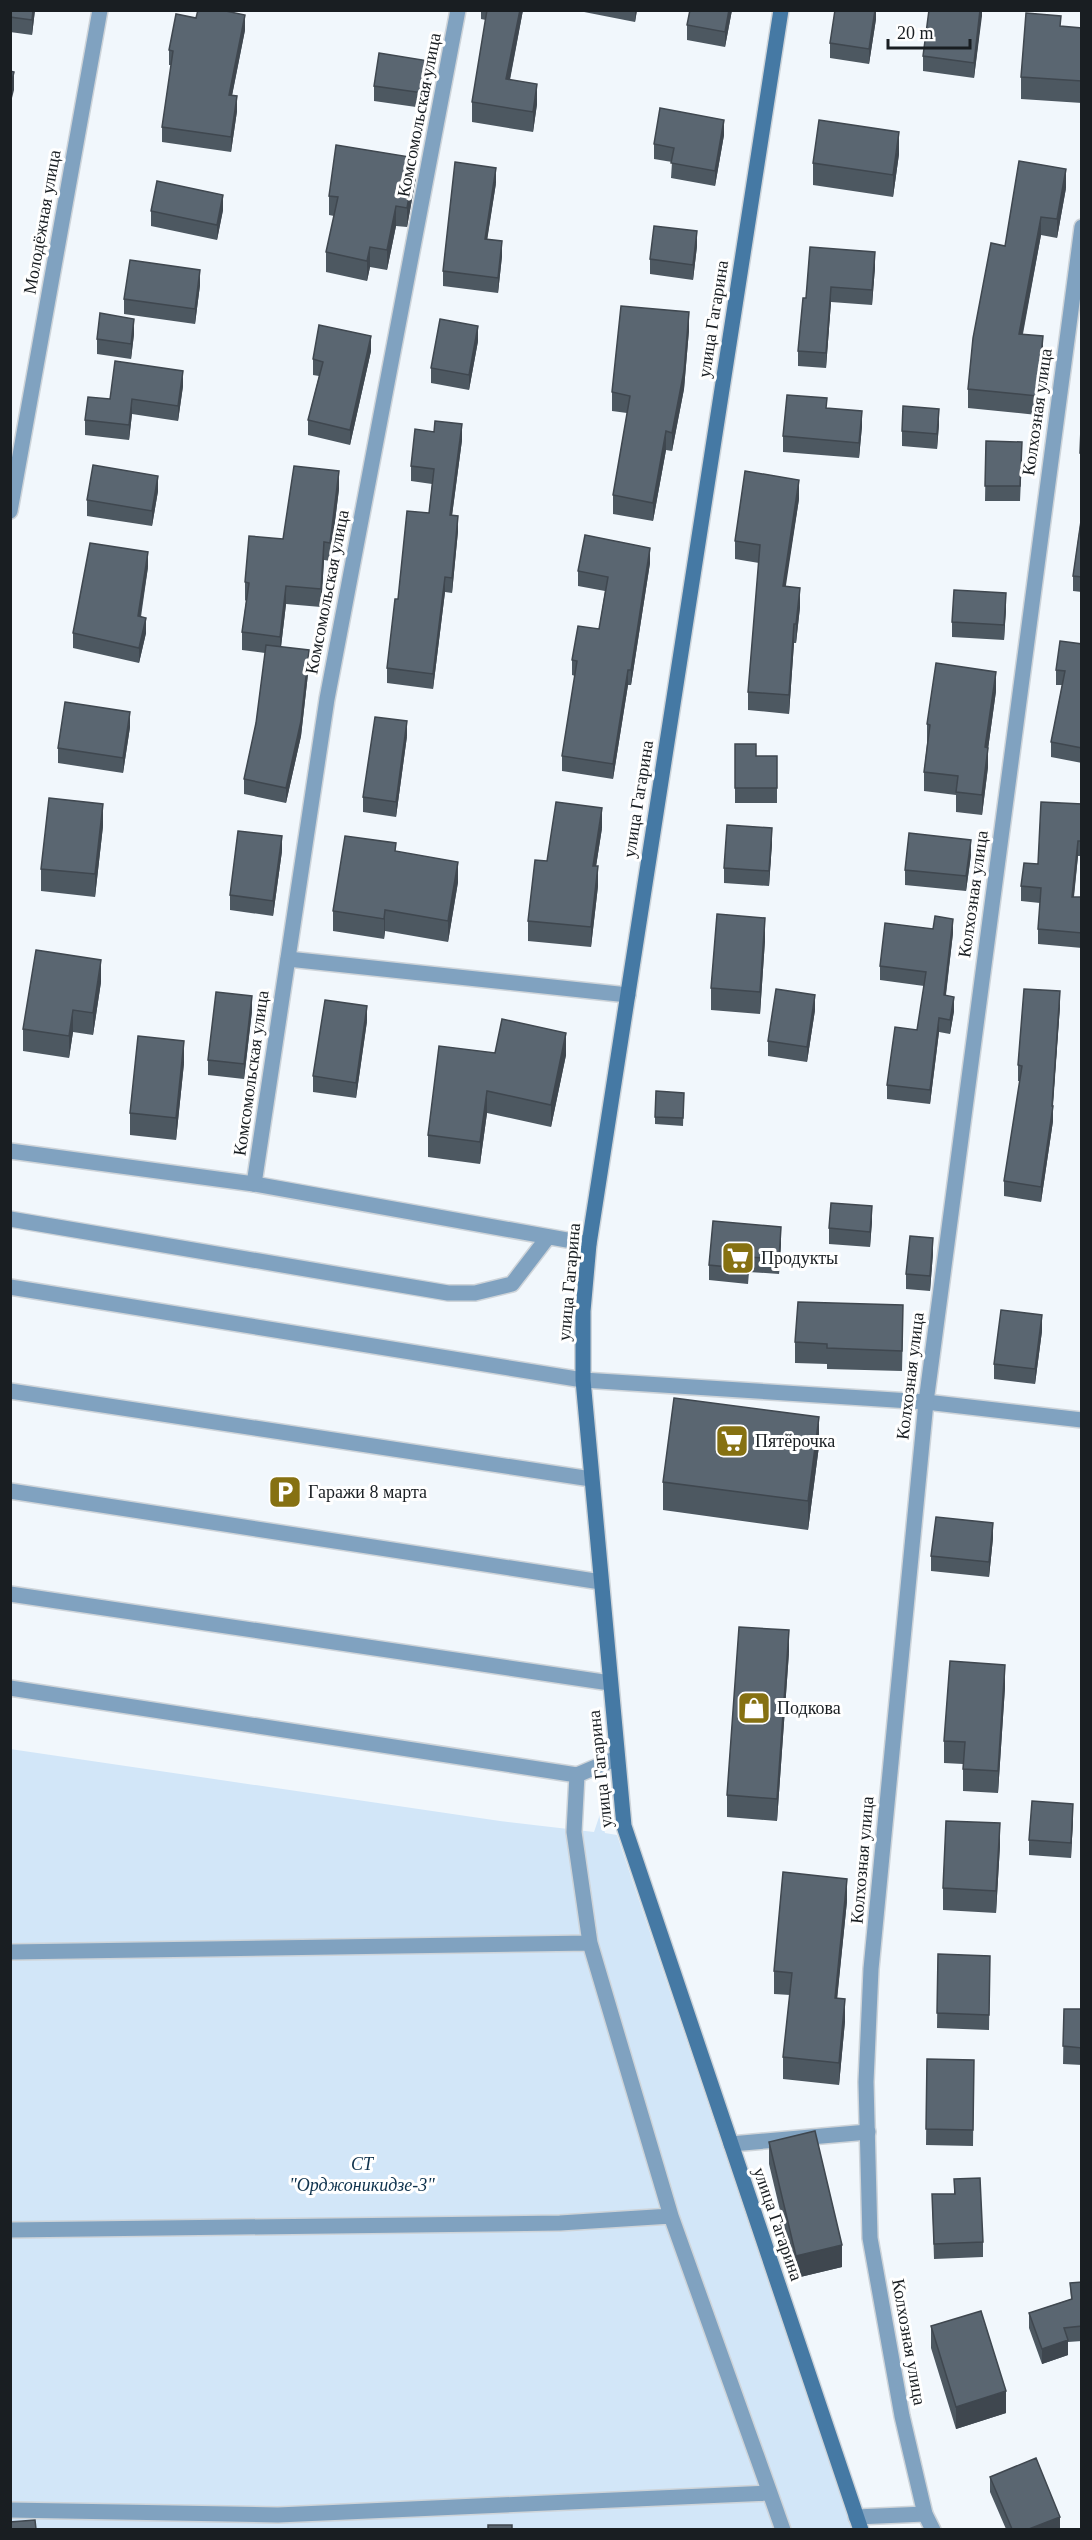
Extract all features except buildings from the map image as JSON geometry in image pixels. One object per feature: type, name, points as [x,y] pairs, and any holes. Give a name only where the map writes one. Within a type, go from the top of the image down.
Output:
[{"type":"main road","name":"улица Гагарина","points":[[781,10],[589,1244],[583,1311],[583,1380],[624,1826],[859,2523]]},
{"type":"street","name":"Молодёжная улица","points":[[10,512],[100,10]]},
{"type":"street","name":"Комсомольская улица","points":[[254,1184],[327,699],[458,10]]},
{"type":"street","name":"Колхозная улица","points":[[933,2529],[925,2514],[902,2416],[870,2238],[866,2082],[871,1969],[926,1402],[1082,227]]},
{"type":"street","points":[[288,959],[628,994]]},
{"type":"street","points":[[10,1151],[254,1184],[589,1244]]},
{"type":"street","points":[[10,1219],[448,1293],[475,1293],[512,1284],[548,1237]]},
{"type":"street","points":[[10,1287],[583,1380],[926,1402],[1082,1420]]},
{"type":"street","points":[[10,1391],[591,1479]]},
{"type":"street","points":[[10,1491],[601,1582]]},
{"type":"street","points":[[10,1594],[610,1683]]},
{"type":"street","points":[[10,1688],[577,1775],[617,1758]]},
{"type":"street","points":[[577,1775],[574,1832],[590,1943],[671,2216],[783,2529]]},
{"type":"street","points":[[10,1952],[590,1943]]},
{"type":"street","points":[[731,2144],[867,2132]]},
{"type":"street","points":[[10,2229],[560,2223],[671,2216]]},
{"type":"street","points":[[10,2510],[278,2514],[770,2493]]},
{"type":"street","points":[[859,2523],[925,2514]]},
{"type":"green space","name":"СТ \"Орджоникидзе-3\"","points":[[10,1749],[500,1821],[594,1832],[600,1814],[605,1833],[617,1835],[852,2529],[11,2529]]},
{"type":"place","name":"Продукты","points":[[738,1258]]},
{"type":"place","name":"Пятёрочка","points":[[732,1441]]},
{"type":"place","name":"Гаражи 8 марта","points":[[285,1492]]},
{"type":"place","name":"Подкова","points":[[754,1708]]}]
